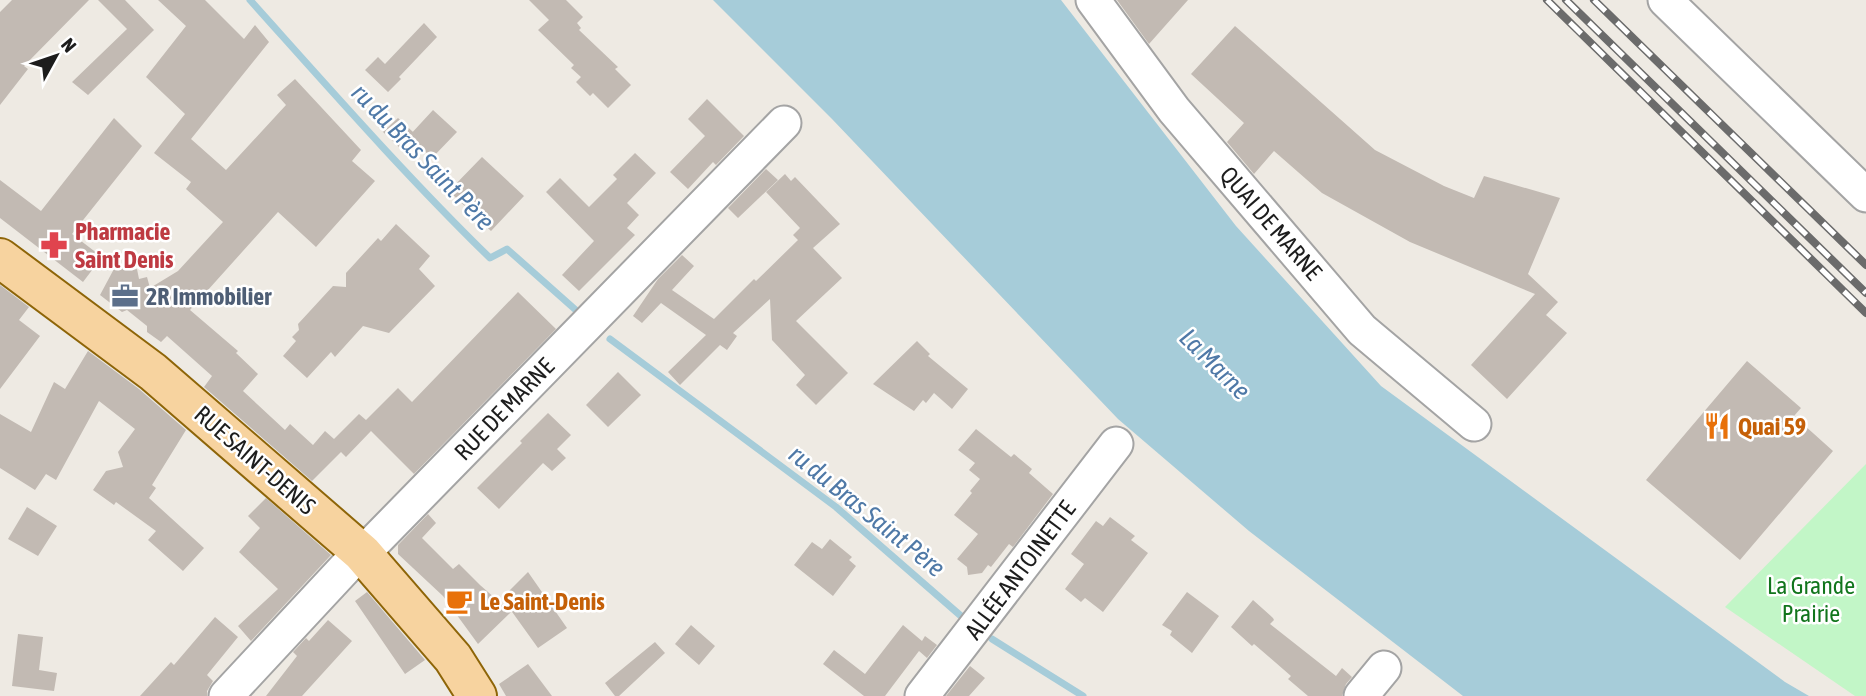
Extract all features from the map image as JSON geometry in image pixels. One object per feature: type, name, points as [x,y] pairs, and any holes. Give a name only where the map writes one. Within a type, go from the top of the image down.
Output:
[{"type":"main road","name":"RUE SAINT-DENIS","points":[[0,258],[153,372],[362,553],[453,658],[477,696]]},
{"type":"street","name":"QUAI DE MARNE","points":[[1093,0],[1174,110],[1362,330],[1474,424]]},
{"type":"street","points":[[1665,0],[1866,195]]},
{"type":"street","name":"RUE DE MARNE","points":[[226,696],[348,565],[784,123]]},
{"type":"street","name":"ALLÉE ANTOINETTE","points":[[922,696],[1116,444]]},
{"type":"street","points":[[1361,696],[1384,668]]},
{"type":"green space","name":"La Grande Prairie","points":[[1866,464],[1866,696],[1855,696],[1725,607]]},
{"type":"water","name":"La Marne","points":[[713,0],[1061,0],[1236,226],[1381,386],[1785,682],[1809,696],[1463,696],[1249,531],[1118,419],[832,119]]},
{"type":"building","points":[[12,0],[89,0],[24,66],[28,69],[0,105],[0,12]]},
{"type":"building","points":[[98,0],[125,0],[154,30],[88,95],[72,82],[127,29]]},
{"type":"building","points":[[158,0],[205,0],[244,39],[255,25],[269,42],[191,139],[226,170],[286,105],[277,95],[295,79],[361,150],[352,161],[375,181],[316,247],[278,212],[190,310],[238,351],[236,353],[258,374],[243,391],[285,430],[290,424],[313,445],[325,431],[334,439],[359,414],[366,420],[398,388],[412,402],[518,292],[556,329],[414,474],[371,431],[346,457],[341,452],[312,481],[204,387],[212,376],[167,336],[161,342],[147,332],[147,326],[127,310],[122,312],[100,295],[115,267],[120,270],[125,265],[132,270],[137,269],[139,279],[147,277],[150,288],[178,271],[223,222],[186,189],[191,182],[154,153],[185,114],[146,77],[186,26]]},
{"type":"building","points":[[529,0],[566,0],[583,17],[577,23],[581,28],[579,30],[618,67],[615,69],[631,85],[608,108],[593,93],[590,96],[576,82],[581,77],[571,68],[574,65],[538,30],[549,20]]},
{"type":"building","points":[[1117,0],[1188,0],[1149,44]]},
{"type":"building","points":[[424,23],[437,37],[388,92],[365,70],[378,57],[385,64]]},
{"type":"building","points":[[1235,26],[1375,150],[1444,186],[1474,198],[1484,176],[1560,198],[1528,274],[1558,302],[1546,315],[1567,333],[1507,399],[1471,365],[1535,294],[1410,242],[1322,193],[1274,151],[1254,174],[1227,142],[1244,123],[1191,74]]},
{"type":"building","points":[[707,99],[744,136],[716,165],[713,162],[688,189],[670,172],[705,136],[688,119]]},
{"type":"building","points":[[433,110],[457,132],[432,158],[409,136]]},
{"type":"building","points":[[114,118],[142,146],[72,234],[102,257],[83,282],[0,218],[0,180],[41,211]]},
{"type":"building","points":[[398,118],[413,132],[399,147],[383,132]]},
{"type":"building","points":[[635,153],[656,173],[627,203],[639,215],[627,228],[635,235],[579,291],[562,275],[594,241],[546,192],[560,178],[589,207],[617,179],[613,175]]},
{"type":"building","points":[[482,157],[524,196],[491,231],[449,191]]},
{"type":"building","points":[[766,169],[778,180],[738,218],[728,208]]},
{"type":"building","points":[[785,174],[791,181],[795,177],[840,224],[813,248],[842,278],[796,321],[848,373],[816,405],[796,385],[805,375],[772,340],[770,299],[733,333],[737,336],[727,350],[720,345],[680,385],[668,372],[706,335],[661,303],[642,323],[633,316],[658,279],[682,255],[694,266],[672,290],[714,319],[754,279],[756,281],[798,240],[793,235],[800,228],[766,192]]},
{"type":"building","points":[[396,224],[430,256],[419,269],[435,286],[389,333],[363,326],[335,357],[331,352],[307,378],[283,356],[296,341],[292,337],[299,330],[298,324],[333,286],[346,287],[346,273],[378,238],[381,241]]},
{"type":"building","points":[[0,285],[29,307],[19,320],[40,336],[0,389]]},
{"type":"building","points":[[917,341],[930,354],[928,356],[968,389],[952,409],[934,393],[926,403],[923,400],[914,411],[873,384]]},
{"type":"building","points":[[88,351],[139,389],[186,430],[152,485],[156,488],[149,498],[204,548],[183,571],[148,540],[156,531],[116,502],[114,505],[93,490],[106,471],[123,467],[118,452],[135,429],[99,401],[56,480],[46,474],[35,490],[0,468],[0,414],[31,432],[54,382],[65,389]]},
{"type":"building","points":[[1747,361],[1801,408],[1794,416],[1833,451],[1740,560],[1646,480]]},
{"type":"building","points":[[618,372],[641,395],[608,427],[586,405]]},
{"type":"building","points":[[548,413],[571,435],[557,449],[566,458],[552,471],[543,463],[499,509],[477,488]]},
{"type":"building","points":[[976,429],[1011,457],[1014,454],[1032,469],[1029,473],[1053,494],[1013,547],[1009,544],[991,567],[988,565],[982,573],[968,575],[967,567],[957,559],[978,534],[954,515],[980,479],[969,470],[975,463],[958,450]]},
{"type":"building","points":[[266,498],[331,555],[251,641],[238,626],[278,589],[239,552],[260,528],[248,516]]},
{"type":"building","points":[[27,507],[57,526],[38,556],[8,539]]},
{"type":"building","points":[[428,514],[436,523],[422,538],[453,569],[459,564],[511,612],[478,644],[443,596],[398,554],[398,545]]},
{"type":"building","points":[[1110,517],[1135,536],[1131,540],[1148,553],[1103,612],[1085,598],[1081,602],[1065,589],[1084,564],[1071,554],[1096,521],[1103,526]]},
{"type":"building","points":[[830,539],[852,557],[849,560],[856,566],[833,596],[794,565],[812,542],[822,549]]},
{"type":"building","points":[[528,572],[567,628],[538,648],[502,598]]},
{"type":"building","points":[[367,592],[425,660],[405,674],[355,601]]},
{"type":"building","points":[[1187,592],[1219,616],[1192,653],[1170,635],[1172,631],[1162,625]]},
{"type":"building","points":[[1253,600],[1273,618],[1270,624],[1336,676],[1342,668],[1352,677],[1342,696],[1308,696],[1288,679],[1291,676],[1231,627]]},
{"type":"building","points":[[215,617],[238,637],[207,675],[213,681],[207,696],[140,696],[171,662],[174,665]]},
{"type":"building","points":[[328,620],[352,641],[302,696],[266,696],[297,656],[293,652],[306,638],[309,641]]},
{"type":"building","points":[[691,625],[715,646],[699,665],[675,644]]},
{"type":"building","points":[[903,625],[922,641],[925,636],[937,645],[927,658],[919,651],[885,696],[864,696],[823,664],[834,650],[865,674]]},
{"type":"building","points":[[18,634],[43,637],[39,670],[57,673],[54,691],[12,686]]},
{"type":"building","points":[[655,642],[665,653],[619,696],[615,696],[605,683]]},
{"type":"building","points":[[528,664],[552,696],[506,696],[499,684]]},
{"type":"building","points":[[970,666],[985,678],[969,696],[946,696]]},
{"type":"waterway","name":"ru du Bras Saint Père","points":[[250,0],[398,164],[490,258],[507,249],[578,312]]},
{"type":"waterway","name":"ru du Bras Saint Père","points":[[610,339],[836,507],[961,616]]},
{"type":"waterway","name":"ru du Bras Saint Père","points":[[992,639],[1083,696]]},
{"type":"railway","points":[[1547,0],[1866,313]]},
{"type":"railway","points":[[1566,0],[1866,293]]},
{"type":"railway","points":[[1594,0],[1866,265]]},
{"type":"place","name":"Pharmacie Saint Denis","points":[[54,245]]},
{"type":"place","name":"2R Immobilier","points":[[125,296]]},
{"type":"place","name":"Quai 59","points":[[1717,426]]},
{"type":"place","name":"Le Saint-Denis","points":[[459,601]]}]
